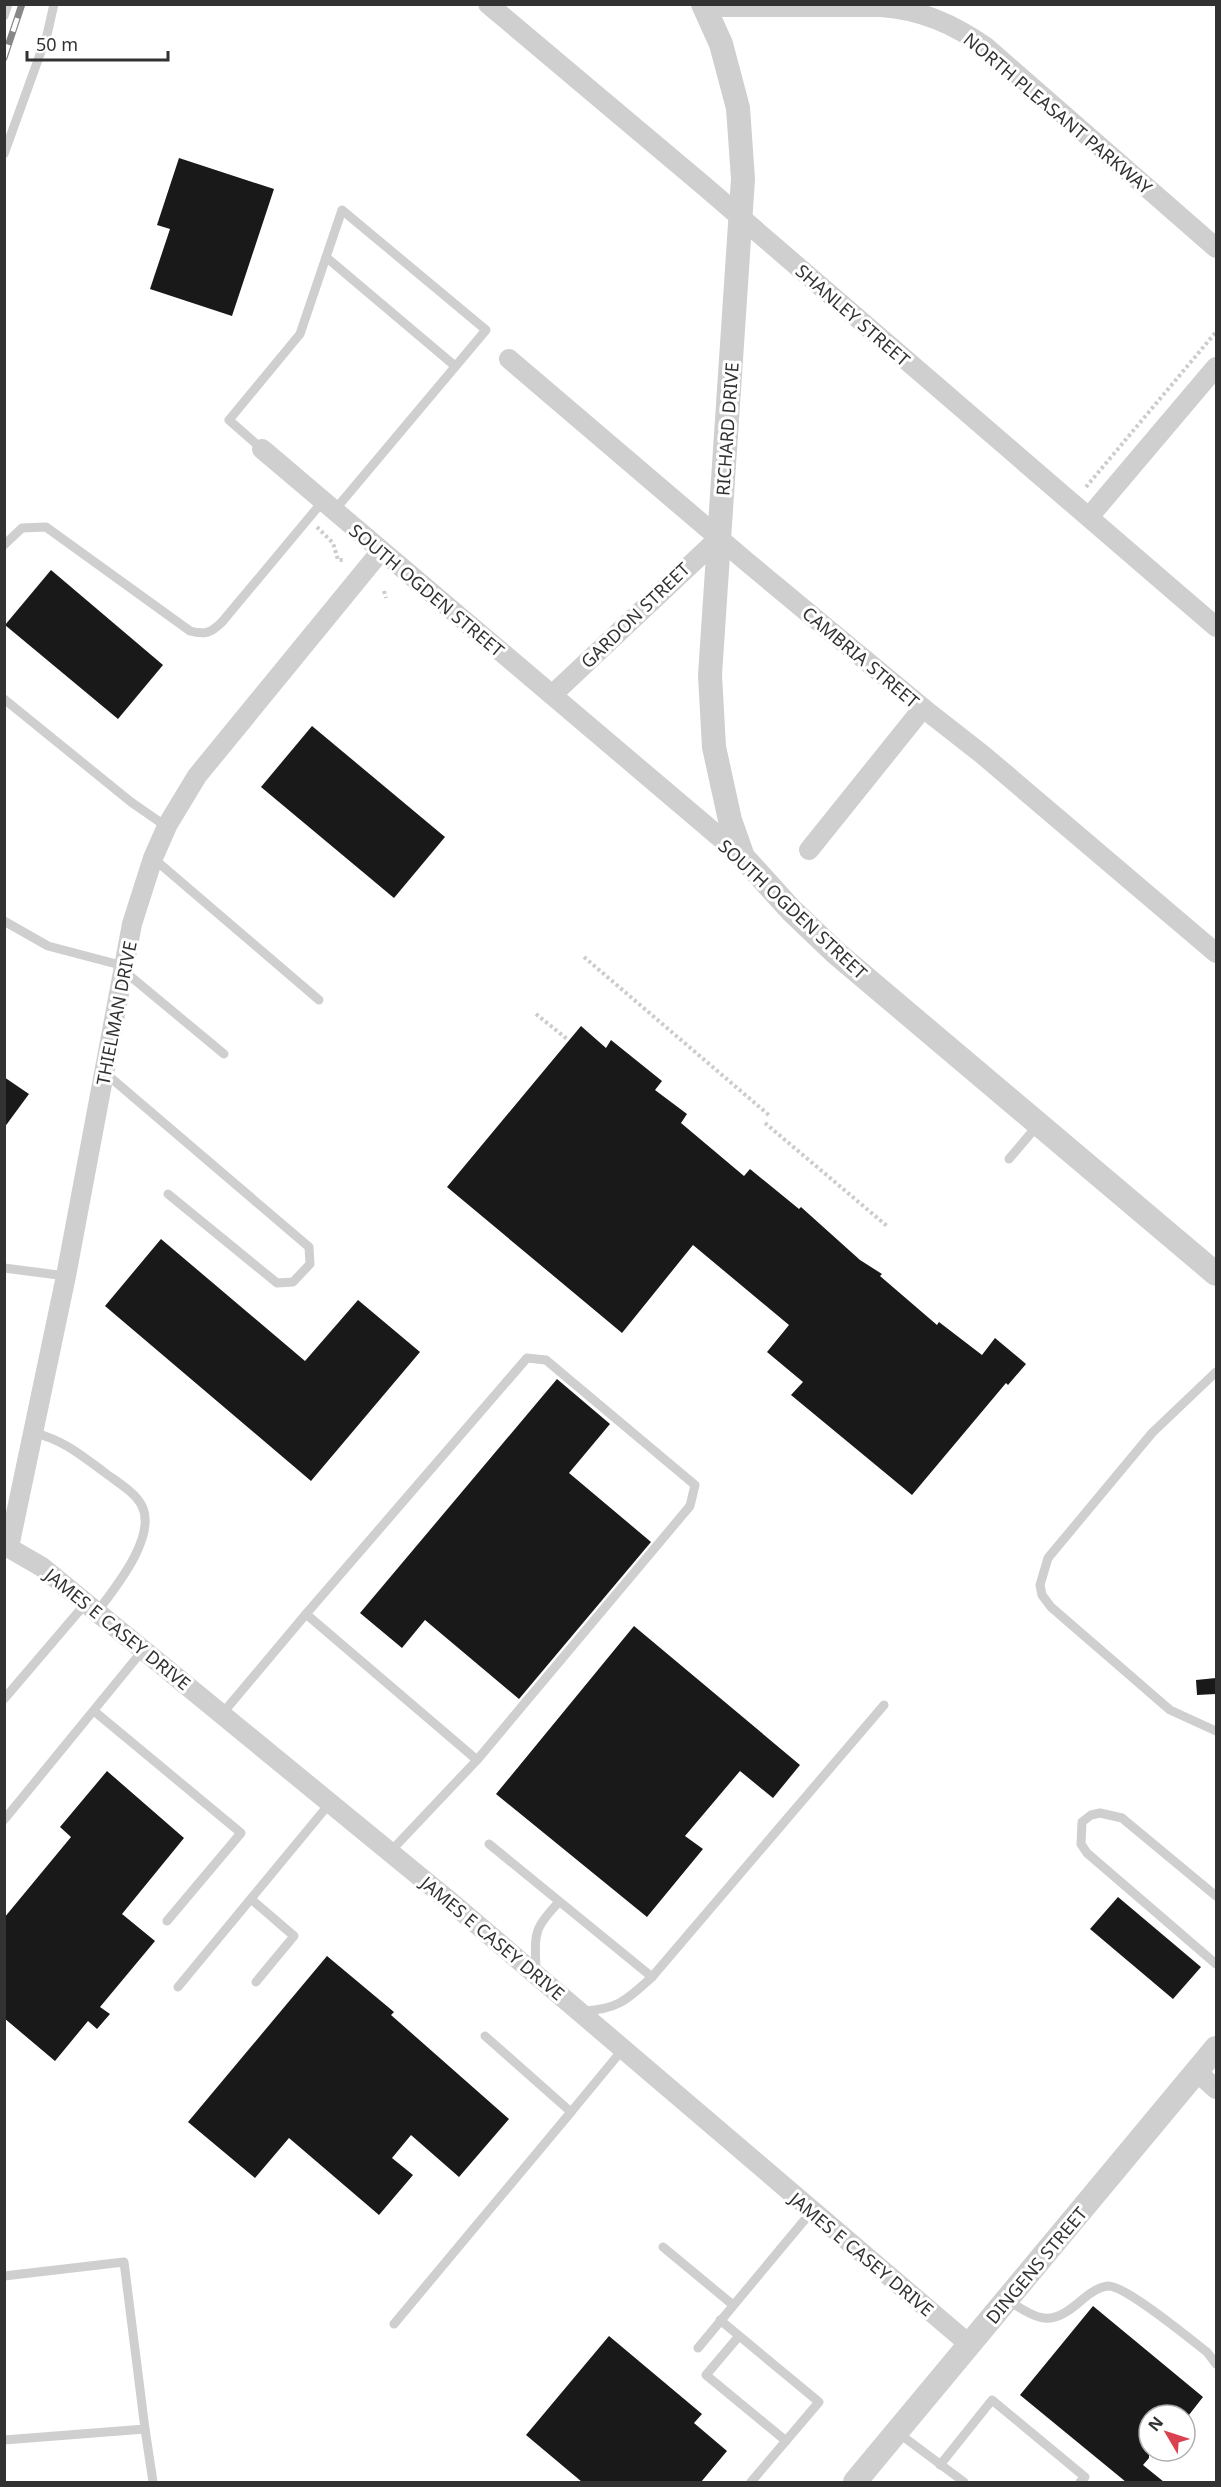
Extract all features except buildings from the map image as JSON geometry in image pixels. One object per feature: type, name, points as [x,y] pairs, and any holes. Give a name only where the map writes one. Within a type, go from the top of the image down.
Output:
[{"type":"street","name":"SHANLEY STREET","points":[[488,4],[1216,627]]},
{"type":"street","name":"RICHARD DRIVE","points":[[704,6],[721,44],[738,108],[743,179],[710,675],[714,747],[730,820],[743,857]]},
{"type":"street","name":"NORTH PLEASANT PARKWAY","points":[[704,6],[893,8],[924,14],[945,22],[986,47],[1216,248]]},
{"type":"street","name":"CAMBRIA STREET","points":[[509,359],[1216,953]]},
{"type":"street","points":[[1089,518],[1216,367]]},
{"type":"street","name":"SOUTH OGDEN STREET","points":[[262,448],[743,857],[790,910],[836,953],[1216,1274]]},
{"type":"street","name":"GARDON STREET","points":[[552,695],[720,537]]},
{"type":"street","name":"THIELMAN DRIVE","points":[[7,1546],[66,1276],[132,924],[153,858],[167,827],[197,776],[381,551]]},
{"type":"street","points":[[809,850],[923,708]]},
{"type":"street","name":"JAMES E CASEY DRIVE","points":[[7,1546],[42,1567],[390,1852],[970,2345]]},
{"type":"street","name":"DINGENS STREET","points":[[855,2482],[1216,2048]]},
{"type":"street","points":[[1197,2072],[1216,2089]]},
{"type":"lane","points":[[4,16],[8,4]]},
{"type":"lane","points":[[4,154],[47,34],[54,4]]},
{"type":"lane","points":[[4,545],[22,528],[46,527],[190,631],[201,634],[211,632],[486,330],[342,210],[300,334],[229,420],[262,448]]},
{"type":"lane","points":[[326,257],[455,366]]},
{"type":"lane","points":[[4,699],[131,802],[167,827]]},
{"type":"lane","points":[[153,858],[319,1000]]},
{"type":"lane","points":[[4,921],[48,946],[124,968],[224,1054]]},
{"type":"lane","points":[[104,1072],[309,1247],[310,1264],[293,1282],[277,1283],[168,1194]]},
{"type":"lane","points":[[1010,1159],[1039,1124]]},
{"type":"lane","points":[[4,1268],[66,1276]]},
{"type":"lane","points":[[222,1714],[526,1358],[546,1360],[695,1485],[690,1506],[477,1760],[390,1852]]},
{"type":"lane","points":[[1216,1372],[1152,1433],[1048,1558],[1040,1585],[1042,1595],[1051,1607],[1170,1710],[1216,1731]]},
{"type":"lane","points":[[4,1699],[91,1607],[138,1549],[146,1521],[141,1505],[129,1491],[62,1441],[33,1432]]},
{"type":"lane","points":[[306,1614],[477,1760]]},
{"type":"lane","points":[[4,1820],[143,1650]]},
{"type":"lane","points":[[580,2012],[601,2010],[624,2003],[652,1977],[884,1705]]},
{"type":"lane","points":[[94,1711],[241,1833],[167,1921]]},
{"type":"lane","points":[[178,1987],[330,1803]]},
{"type":"lane","points":[[1216,1896],[1122,1818],[1100,1813],[1091,1815],[1082,1822],[1081,1844],[1087,1853],[1216,1964]]},
{"type":"lane","points":[[489,1844],[652,1977]]},
{"type":"lane","points":[[251,1899],[294,1936],[256,1982]]},
{"type":"lane","points":[[536,1974],[535,1935],[540,1922],[559,1902]]},
{"type":"lane","points":[[485,2036],[571,2112]]},
{"type":"lane","points":[[394,2324],[623,2049]]},
{"type":"lane","points":[[698,2348],[812,2211]]},
{"type":"lane","points":[[663,2247],[733,2305]]},
{"type":"lane","points":[[4,2276],[124,2262],[153,2482]]},
{"type":"lane","points":[[1007,2300],[1031,2316],[1049,2320],[1065,2315],[1092,2291],[1109,2286],[1125,2291],[1207,2352],[1216,2364]]},
{"type":"lane","points":[[720,2320],[819,2402],[752,2482]]},
{"type":"lane","points":[[739,2336],[706,2375],[786,2441]]},
{"type":"lane","points":[[940,2464],[992,2400],[1085,2477],[1080,2482]]},
{"type":"lane","points":[[4,2440],[146,2429]]},
{"type":"lane","points":[[897,2432],[964,2482]]},
{"type":"path","points":[[1086,487],[1216,332]]},
{"type":"path","name":"SOUTH OGDEN STREET","points":[[329,538],[338,560],[345,560]]},
{"type":"path","points":[[384,591],[386,598]]},
{"type":"path","points":[[584,957],[770,1116]]},
{"type":"path","points":[[536,1014],[567,1039]]},
{"type":"path","points":[[765,1123],[887,1226]]},
{"type":"railway","points":[[4,58],[22,4]]}]
